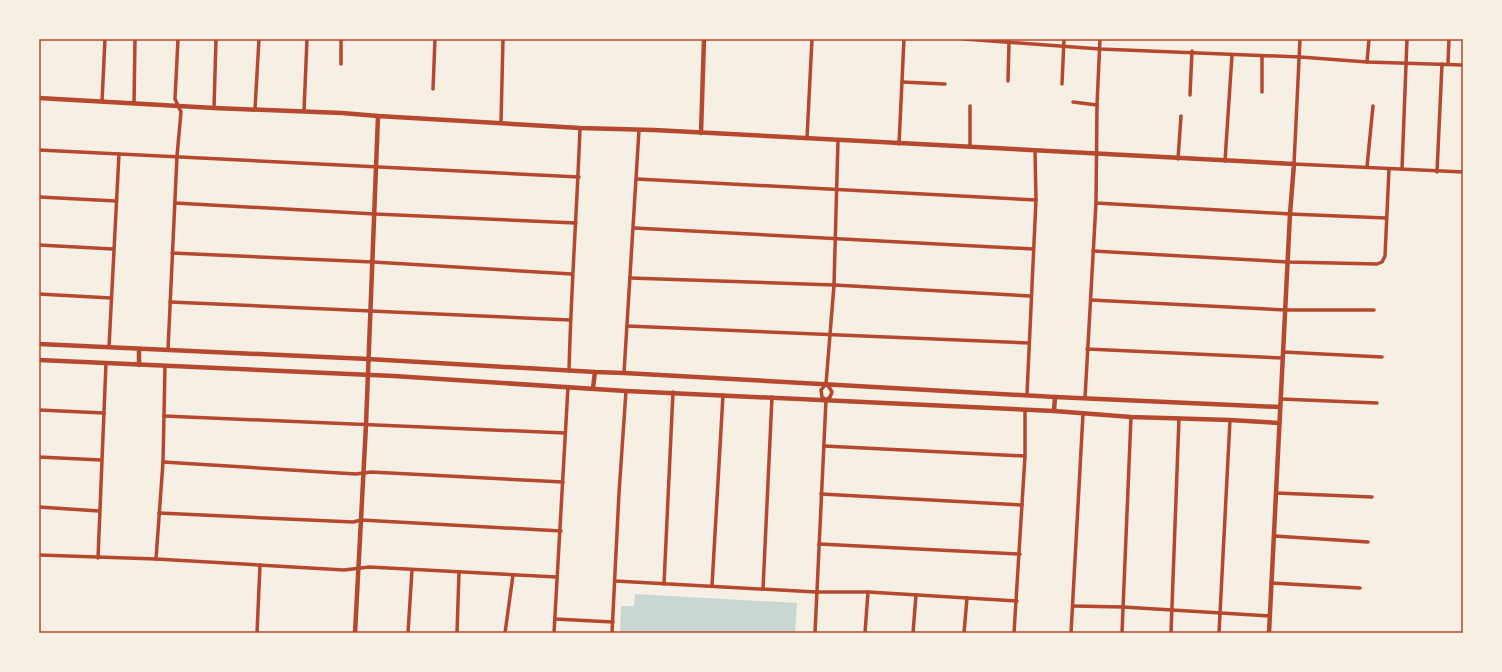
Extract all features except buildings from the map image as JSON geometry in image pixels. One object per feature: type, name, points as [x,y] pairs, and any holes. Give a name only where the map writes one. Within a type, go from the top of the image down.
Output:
[{"type":"street","points":[[102,102],[105,39]]},
{"type":"street","points":[[134,104],[135,39]]},
{"type":"street","points":[[168,350],[172,253],[181,112],[175,99],[178,39]]},
{"type":"street","points":[[214,108],[216,39]]},
{"type":"street","points":[[256,109],[259,39]]},
{"type":"street","points":[[304,111],[306,39]]},
{"type":"street","points":[[341,39],[341,64]]},
{"type":"street","points":[[433,89],[435,39]]},
{"type":"street","points":[[501,122],[503,39]]},
{"type":"street","points":[[701,133],[704,39]]},
{"type":"street","points":[[807,138],[812,39]]},
{"type":"street","points":[[899,144],[904,39]]},
{"type":"street","points":[[964,39],[1009,42],[1029,41],[1100,49],[1300,57],[1367,62],[1463,65]]},
{"type":"street","points":[[1062,84],[1064,39]]},
{"type":"street","points":[[1085,398],[1096,203],[1097,105],[1100,39]]},
{"type":"street","points":[[1269,633],[1300,39]]},
{"type":"street","points":[[1367,62],[1369,39]]},
{"type":"street","points":[[1402,169],[1407,39]]},
{"type":"street","points":[[1448,64],[1450,39]]},
{"type":"street","points":[[1008,81],[1009,42]]},
{"type":"street","points":[[1190,95],[1192,52]]},
{"type":"street","points":[[1225,161],[1232,55]]},
{"type":"street","points":[[1262,56],[1262,92]]},
{"type":"street","points":[[1437,172],[1442,64]]},
{"type":"street","points":[[902,82],[945,84]]},
{"type":"street","points":[[39,98],[214,108],[304,111],[580,128],[807,138],[899,144],[970,146],[1178,159],[1463,172]]},
{"type":"street","points":[[1073,102],[1097,105]]},
{"type":"street","points":[[970,106],[970,146]]},
{"type":"street","points":[[1367,167],[1373,106]]},
{"type":"street","points":[[355,633],[364,473],[378,116]]},
{"type":"street","points":[[1178,159],[1181,116]]},
{"type":"street","points":[[569,371],[572,274],[579,177],[580,128]]},
{"type":"street","points":[[624,373],[639,130]]},
{"type":"street","points":[[826,400],[822,397],[821,390],[826,384],[834,285],[838,190],[838,140]]},
{"type":"street","points":[[39,150],[579,177]]},
{"type":"street","points":[[1027,394],[1030,296],[1036,200],[1035,151]]},
{"type":"street","points":[[109,347],[119,154]]},
{"type":"street","points":[[1093,251],[1288,262],[1377,264],[1382,262],[1385,256],[1389,169]]},
{"type":"street","points":[[637,179],[1036,200]]},
{"type":"street","points":[[39,197],[116,201]]},
{"type":"street","points":[[175,203],[375,214],[576,222]]},
{"type":"street","points":[[1096,203],[1386,218]]},
{"type":"street","points":[[634,228],[1033,249]]},
{"type":"street","points":[[39,246],[114,249]]},
{"type":"street","points":[[172,253],[373,262],[572,274]]},
{"type":"street","points":[[630,278],[834,285],[1030,296]]},
{"type":"street","points":[[39,294],[111,298]]},
{"type":"street","points":[[1091,300],[1285,310],[1374,310]]},
{"type":"street","points":[[170,302],[570,320]]},
{"type":"street","points":[[627,326],[1029,343]]},
{"type":"street","points":[[39,344],[368,359],[569,371],[1027,394],[1055,397],[1280,407]]},
{"type":"street","points":[[139,349],[139,365]]},
{"type":"street","points":[[1087,349],[1382,357]]},
{"type":"street","points":[[39,360],[1279,423]]},
{"type":"street","points":[[98,558],[106,363]]},
{"type":"street","points":[[156,559],[163,462],[165,366]]},
{"type":"street","points":[[593,388],[595,372]]},
{"type":"street","points":[[815,633],[820,494],[826,400],[830,397],[832,392],[826,384]]},
{"type":"street","points":[[554,633],[568,386]]},
{"type":"street","points":[[612,633],[626,390]]},
{"type":"street","points":[[664,584],[673,392]]},
{"type":"street","points":[[712,586],[723,395]]},
{"type":"street","points":[[763,589],[772,397]]},
{"type":"street","points":[[1054,411],[1055,397]]},
{"type":"street","points":[[1281,399],[1377,403]]},
{"type":"street","points":[[39,410],[104,413]]},
{"type":"street","points":[[1014,633],[1025,456],[1025,410]]},
{"type":"street","points":[[1071,633],[1083,414]]},
{"type":"street","points":[[164,416],[565,433]]},
{"type":"street","points":[[1122,633],[1131,416]]},
{"type":"street","points":[[1171,633],[1180,418]]},
{"type":"street","points":[[1219,633],[1230,420]]},
{"type":"street","points":[[824,446],[1025,456]]},
{"type":"street","points":[[39,457],[101,460]]},
{"type":"street","points":[[163,462],[356,474],[371,472],[563,482]]},
{"type":"street","points":[[1276,493],[1372,497]]},
{"type":"street","points":[[820,494],[1022,505]]},
{"type":"street","points":[[39,507],[99,511]]},
{"type":"street","points":[[159,513],[353,522],[361,520],[560,531]]},
{"type":"street","points":[[1274,536],[1368,542]]},
{"type":"street","points":[[819,544],[1020,554]]},
{"type":"street","points":[[39,555],[156,559],[344,570],[369,567],[557,577]]},
{"type":"street","points":[[257,633],[260,565]]},
{"type":"street","points":[[408,633],[412,570]]},
{"type":"street","points":[[457,633],[459,572]]},
{"type":"street","points":[[505,633],[512,575]]},
{"type":"street","points":[[615,581],[816,592],[868,592],[1017,601]]},
{"type":"street","points":[[1271,583],[1360,588]]},
{"type":"street","points":[[865,633],[868,592]]},
{"type":"street","points":[[913,633],[916,595]]},
{"type":"street","points":[[964,633],[967,598]]},
{"type":"street","points":[[1073,606],[1123,607],[1270,616]]},
{"type":"street","points":[[555,618],[613,622]]},
{"type":"shaded area","points":[[635,594],[797,603],[795,633],[620,633],[621,606],[634,606]]}]
